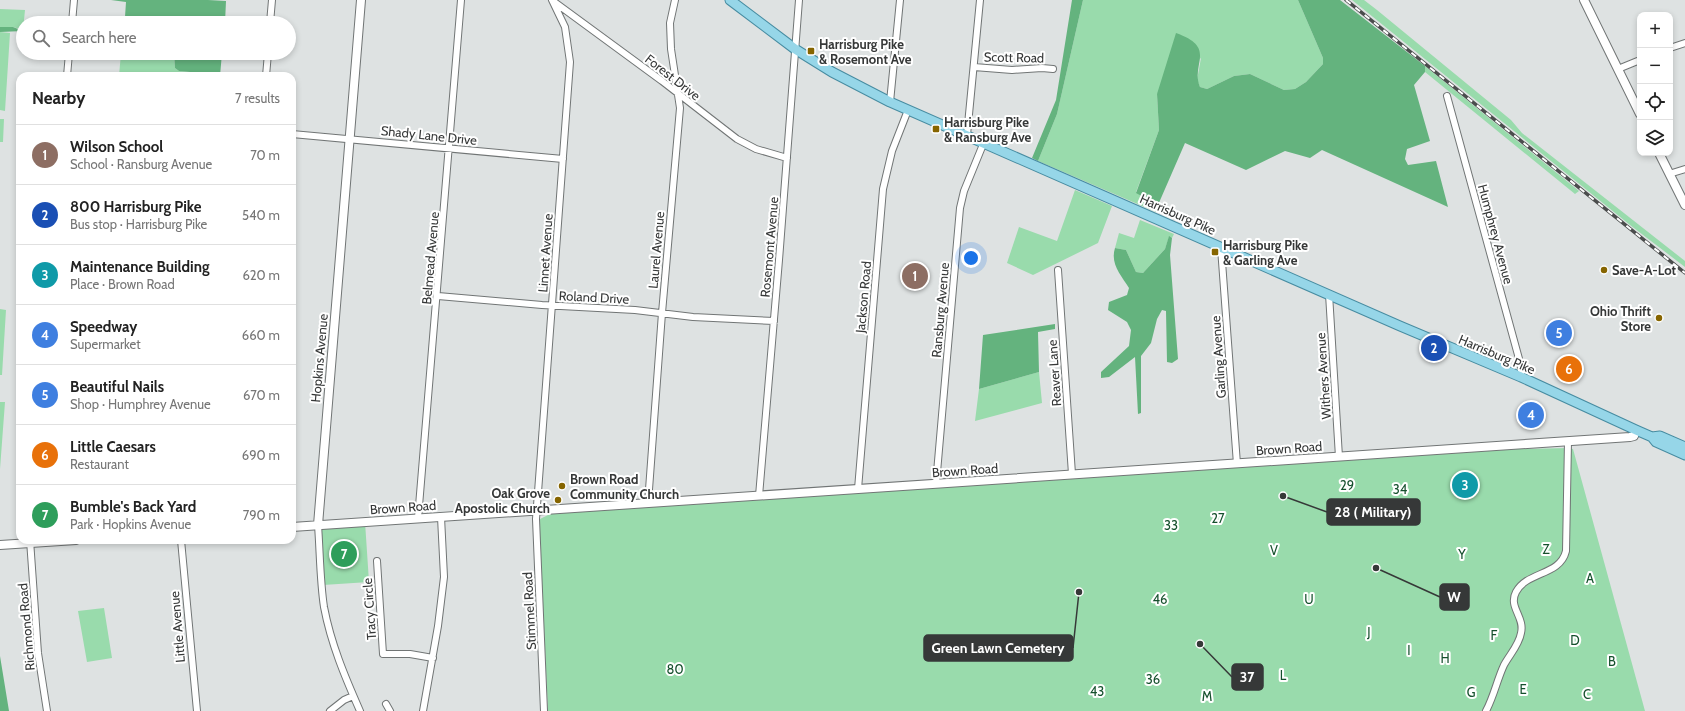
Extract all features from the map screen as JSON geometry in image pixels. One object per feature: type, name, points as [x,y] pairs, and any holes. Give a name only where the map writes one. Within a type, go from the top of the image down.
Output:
[{"type":"main road","name":"Hopkins Avenue","points":[[318,525],[361,0]]},
{"type":"main road","name":"Harrisburg Pike","points":[[730,0],[795,49],[832,72],[890,102],[1400,326],[1522,377],[1652,437],[1656,442],[1685,455]]},
{"type":"main road","points":[[1584,0],[1637,108]]},
{"type":"main road","points":[[1660,156],[1685,205]]},
{"type":"main road","name":"Brown Road","points":[[296,527],[1630,437],[1634,436],[1636,430]]},
{"type":"main road","name":"Harrisburg Pike","points":[[1652,437],[1660,436],[1685,447]]},
{"type":"main road","points":[[0,544],[16,542]]},
{"type":"street","points":[[73,16],[74,0]]},
{"type":"street","points":[[271,16],[272,0]]},
{"type":"street","name":"Belmead Avenue","points":[[418,518],[438,296],[461,0]]},
{"type":"street","name":"Forest Drive","points":[[552,0],[737,139],[756,149],[787,158]]},
{"type":"street","name":"Linnet Avenue","points":[[536,511],[570,62],[565,27],[552,0]]},
{"type":"street","name":"Laurel Avenue","points":[[648,503],[662,313],[680,108],[671,49],[670,23],[675,0]]},
{"type":"street","name":"Rosemont Avenue","points":[[759,496],[799,0]]},
{"type":"street","points":[[890,102],[900,0]]},
{"type":"street","points":[[967,135],[980,0]]},
{"type":"street","points":[[1673,47],[1685,43]]},
{"type":"street","points":[[67,72],[68,60]]},
{"type":"street","points":[[266,72],[267,60]]},
{"type":"street","points":[[1618,69],[1637,61]]},
{"type":"street","name":"Scott Road","points":[[974,67],[1012,70],[1042,68],[1053,69]]},
{"type":"street","name":"Humphrey Avenue","points":[[1447,96],[1522,366],[1522,377]]},
{"type":"street","name":"Jackson Road","points":[[858,489],[883,189],[892,151],[908,110]]},
{"type":"street","name":"Shady Lane Drive","points":[[296,134],[563,159]]},
{"type":"street","name":"Ransburg Avenue","points":[[936,484],[960,208],[964,191],[984,142]]},
{"type":"street","points":[[1669,174],[1685,169]]},
{"type":"street","name":"Garling Avenue","points":[[1221,248],[1237,464]]},
{"type":"street","name":"Reaver Lane","points":[[1058,270],[1072,474]]},
{"type":"street","name":"Withers Avenue","points":[[1329,294],[1339,457]]},
{"type":"street","name":"Roland Drive","points":[[438,296],[552,306],[662,313],[693,317],[774,321]]},
{"type":"street","points":[[1486,711],[1495,692],[1504,666],[1522,632],[1522,620],[1515,609],[1513,600],[1517,590],[1523,584],[1543,572],[1557,567],[1564,559],[1566,551],[1568,441]]},
{"type":"street","name":"Stimmel Road","points":[[536,511],[544,711]]},
{"type":"street","points":[[423,711],[433,658],[444,577],[440,517]]},
{"type":"street","name":"Hopkins Avenue","points":[[318,525],[324,606],[337,659],[360,711]]},
{"type":"street","name":"Richmond Road","points":[[30,544],[38,653],[47,711]]},
{"type":"street","name":"Little Avenue","points":[[181,544],[197,711]]},
{"type":"street","name":"Tracy Circle","points":[[377,561],[383,654],[399,653],[433,658]]},
{"type":"street","points":[[330,711],[341,702],[353,696]]},
{"type":"street","points":[[386,704],[390,711]]},
{"type":"green space","points":[[111,0],[226,1],[225,16],[125,16],[126,2]]},
{"type":"green space","points":[[1072,0],[1083,0],[1057,114],[1038,161],[1032,158],[1056,100]]},
{"type":"green space","points":[[1083,0],[1298,0],[1323,58],[1323,64],[1306,82],[1295,89],[1284,90],[1250,74],[1234,76],[1207,89],[1200,87],[1197,80],[1201,58],[1157,94],[1159,130],[1136,192],[1158,205],[1156,212],[1038,161],[1057,114]]},
{"type":"green space","points":[[1298,0],[1340,0],[1425,66],[1425,72],[1414,85],[1430,141],[1407,149],[1405,159],[1408,165],[1436,161],[1448,207],[1322,150],[1310,158],[1285,151],[1246,170],[1185,143],[1158,205],[1136,193],[1159,130],[1157,94],[1176,33],[1189,39],[1196,45],[1199,51],[1200,57],[1198,79],[1200,87],[1207,89],[1234,76],[1250,74],[1284,90],[1295,89],[1306,82],[1323,64],[1323,58]]},
{"type":"green space","points":[[1352,0],[1364,0],[1377,10],[1511,120],[1522,133],[1685,261],[1685,267],[1630,225]]},
{"type":"green space","points":[[0,9],[25,10],[24,16],[16,16],[16,28],[0,27]]},
{"type":"green space","points":[[0,27],[16,28],[16,31],[0,32]]},
{"type":"green space","points":[[0,32],[10,33],[5,111],[0,110]]},
{"type":"green space","points":[[120,60],[174,60],[175,68],[179,71],[190,72],[119,72]]},
{"type":"green space","points":[[174,60],[221,60],[220,72],[190,72],[179,71],[175,68]]},
{"type":"green space","points":[[1425,66],[1579,191],[1575,194],[1425,72]]},
{"type":"green space","points":[[0,119],[4,119],[3,142],[0,142]]},
{"type":"green space","points":[[1075,190],[1112,206],[1098,243],[1033,275],[1007,263],[1019,227],[1057,241]]},
{"type":"green space","points":[[1140,220],[1174,234],[1172,238],[1169,237],[1165,249],[1143,273],[1136,272],[1126,250],[1115,248],[1119,233],[1134,238]]},
{"type":"green space","points":[[1169,236],[1172,238],[1170,255],[1178,359],[1172,363],[1167,362],[1166,311],[1162,310],[1157,319],[1151,343],[1141,356],[1141,413],[1138,414],[1135,357],[1109,377],[1101,378],[1101,372],[1129,346],[1131,330],[1127,322],[1108,310],[1109,302],[1127,295],[1129,288],[1115,264],[1115,248],[1126,250],[1136,272],[1143,273],[1165,249]]},
{"type":"green space","points":[[0,309],[6,310],[2,375],[0,375]]},
{"type":"green space","points":[[1055,324],[1055,329],[1038,332],[1039,372],[979,389],[983,335]]},
{"type":"green space","points":[[1039,372],[1042,403],[975,421],[979,389]]},
{"type":"green space","points":[[0,402],[5,402],[0,469]]},
{"type":"green space","points":[[1518,449],[1573,449],[1645,711],[548,711],[539,523],[540,519],[550,514]]},
{"type":"green space","points":[[365,522],[369,582],[323,585],[319,526]]},
{"type":"green space","points":[[104,608],[112,658],[87,662],[78,611]]},
{"type":"green space","points":[[0,656],[9,711],[0,711]]},
{"type":"railway","points":[[1346,0],[1685,273]]},
{"type":"place","name":"Harrisburg Pike & Rosemont Ave","points":[[811,51]]},
{"type":"place","name":"Harrisburg Pike & Ransburg Ave","points":[[936,129]]},
{"type":"place","name":"Harrisburg Pike & Garling Ave","points":[[1215,252]]},
{"type":"place","name":"Save-A-Lot","points":[[1604,270]]},
{"type":"place","name":"Wilson School","points":[[915,276]]},
{"type":"place","name":"Ohio Thrift Store","points":[[1659,318]]},
{"type":"place","name":"Beautiful Nails","points":[[1559,333]]},
{"type":"place","name":"800 Harrisburg Pike","points":[[1434,348]]},
{"type":"place","name":"Little Caesars","points":[[1569,369]]},
{"type":"place","name":"Speedway","points":[[1531,415]]},
{"type":"place","name":"Maintenance Building","points":[[1465,485]]},
{"type":"place","name":"Brown Road Community Church","points":[[562,486]]},
{"type":"place","name":"28 ( Military)","points":[[1283,496]]},
{"type":"place","name":"Oak Grove Apostolic Church","points":[[558,500]]},
{"type":"place","name":"Bumble's Back Yard","points":[[344,554]]},
{"type":"place","name":"W","points":[[1376,568]]},
{"type":"place","name":"Green Lawn Cemetery","points":[[1079,592]]},
{"type":"place","name":"37","points":[[1200,644]]},
{"type":"park label","name":"29","points":[[1347,485]]},
{"type":"park label","name":"34","points":[[1400,489]]},
{"type":"park label","name":"27","points":[[1218,518]]},
{"type":"park label","name":"33","points":[[1171,525]]},
{"type":"park label","name":"Z","points":[[1546,549]]},
{"type":"park label","name":"V","points":[[1274,550]]},
{"type":"park label","name":"Y","points":[[1462,554]]},
{"type":"park label","name":"A","points":[[1590,578]]},
{"type":"park label","name":"46","points":[[1160,599]]},
{"type":"park label","name":"U","points":[[1309,599]]},
{"type":"park label","name":"J","points":[[1369,632]]},
{"type":"park label","name":"F","points":[[1494,635]]},
{"type":"park label","name":"D","points":[[1575,640]]},
{"type":"park label","name":"I","points":[[1409,650]]},
{"type":"park label","name":"H","points":[[1445,658]]},
{"type":"park label","name":"B","points":[[1612,661]]},
{"type":"park label","name":"80","points":[[675,669]]},
{"type":"park label","name":"L","points":[[1283,675]]},
{"type":"park label","name":"36","points":[[1153,679]]},
{"type":"park label","name":"E","points":[[1523,689]]},
{"type":"park label","name":"43","points":[[1097,691]]},
{"type":"park label","name":"G","points":[[1471,692]]},
{"type":"park label","name":"C","points":[[1587,694]]},
{"type":"park label","name":"M","points":[[1207,696]]}]
